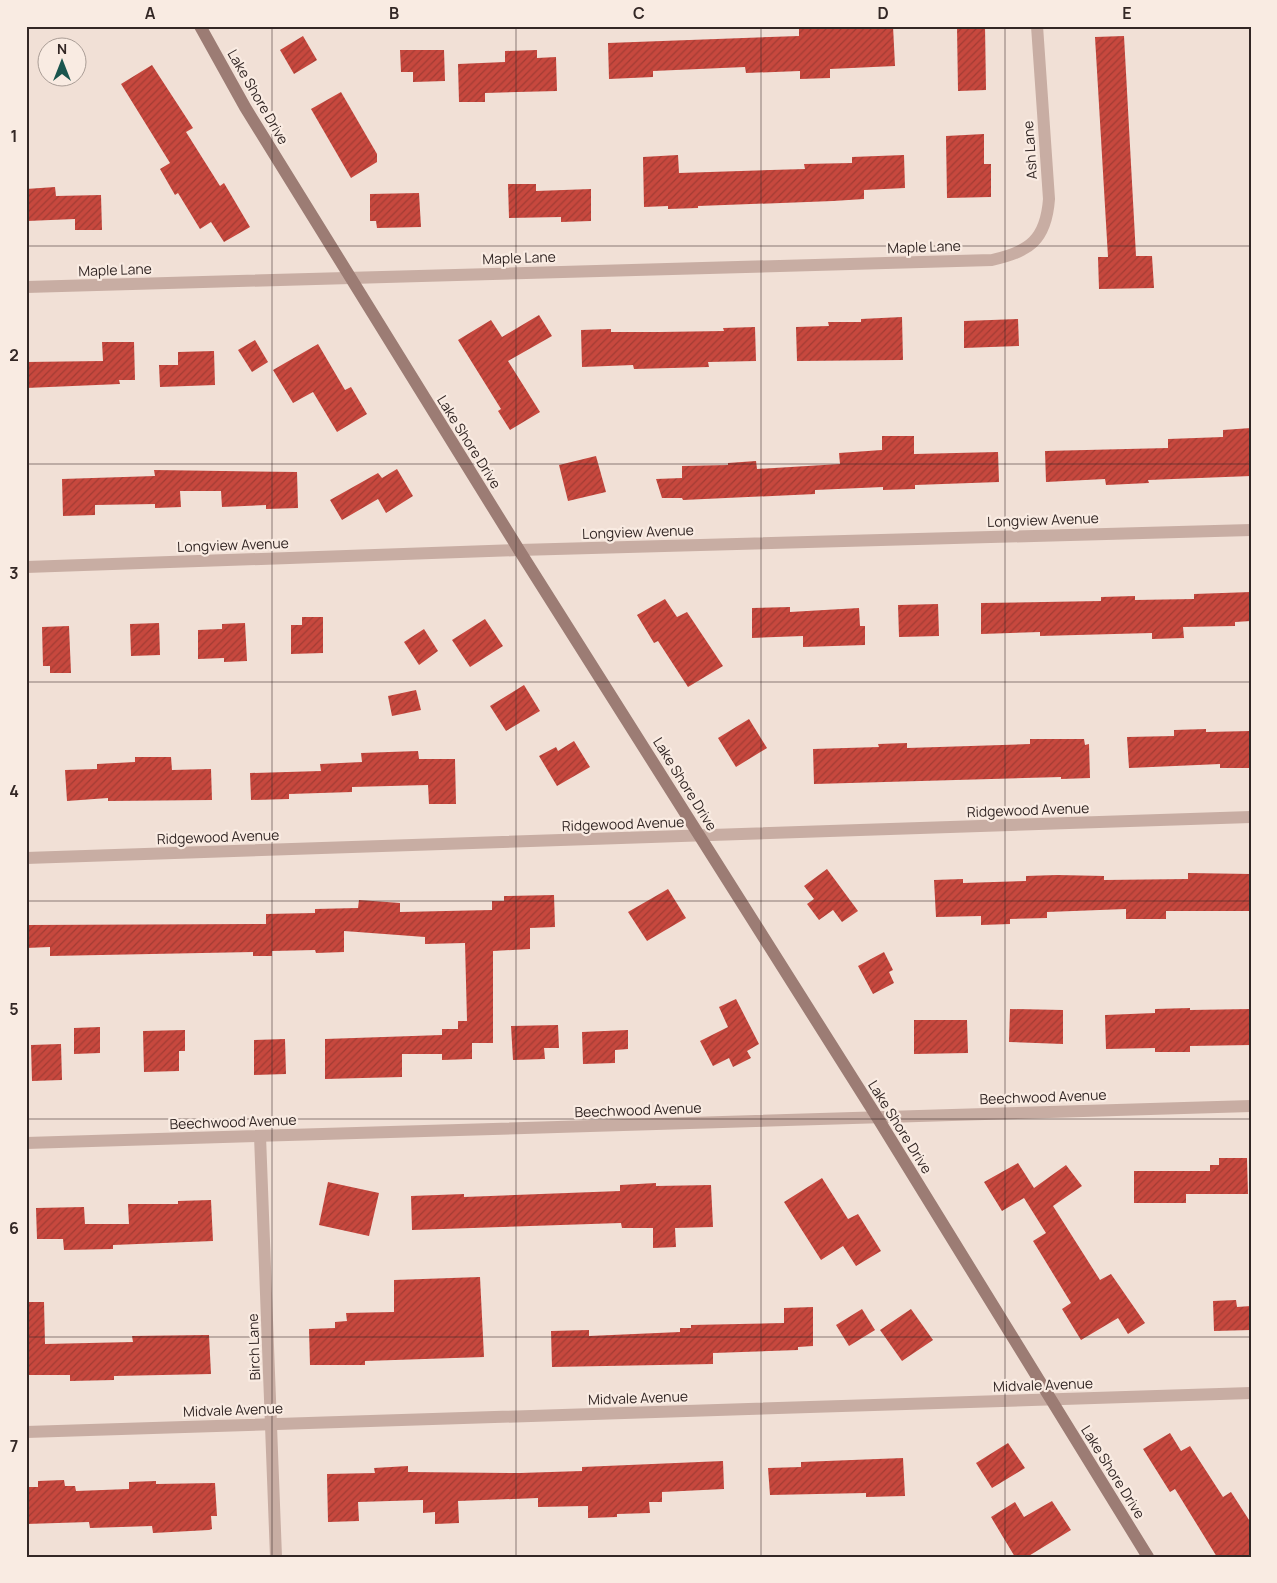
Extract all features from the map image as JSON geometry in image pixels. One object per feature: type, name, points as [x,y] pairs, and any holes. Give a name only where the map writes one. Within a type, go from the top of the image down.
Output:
[{"type":"street","name":"Lake Shore Drive","points":[[200,26],[245,107],[350,278],[519,550],[877,1117],[1148,1557]]},
{"type":"street","name":"Ash Lane","points":[[1013,256],[1031,245],[1042,232],[1048,216],[1049,199],[1037,26]]},
{"type":"street","name":"Maple Lane","points":[[26,287],[992,260],[1013,256]]},
{"type":"street","name":"Longview Avenue","points":[[26,567],[519,550],[1251,530]]},
{"type":"street","name":"Ridgewood Avenue","points":[[26,858],[701,837],[1251,817]]},
{"type":"street","name":"Beechwood Avenue","points":[[26,1144],[1251,1106]]},
{"type":"street","name":"Birch Lane","points":[[260,1136],[276,1557]]},
{"type":"street","name":"Midvale Avenue","points":[[26,1432],[1251,1393]]},
{"type":"building","points":[[893,26],[895,66],[830,69],[830,78],[800,79],[800,71],[746,73],[745,67],[653,71],[653,77],[609,79],[608,43],[799,36],[799,28]]},
{"type":"building","points":[[957,26],[985,26],[986,90],[958,91]]},
{"type":"building","points":[[303,36],[317,60],[294,74],[280,50]]},
{"type":"building","points":[[1124,36],[1136,256],[1152,256],[1154,288],[1099,289],[1098,257],[1108,257],[1095,37]]},
{"type":"building","points":[[400,50],[444,50],[445,81],[413,82],[413,72],[401,72]]},
{"type":"building","points":[[537,50],[537,58],[556,57],[557,91],[485,93],[485,102],[459,102],[458,64],[505,62],[505,51]]},
{"type":"building","points":[[152,65],[193,128],[186,132],[220,186],[224,183],[250,227],[224,242],[211,222],[200,229],[178,193],[175,195],[160,169],[170,163],[121,84]]},
{"type":"building","points":[[341,92],[377,154],[377,162],[351,178],[311,109]]},
{"type":"building","points":[[984,134],[984,164],[991,164],[991,197],[947,198],[946,136]]},
{"type":"building","points":[[678,155],[679,173],[805,169],[804,164],[852,163],[852,157],[904,155],[905,188],[864,190],[864,199],[698,206],[698,208],[668,209],[668,206],[644,207],[643,157]]},
{"type":"building","points":[[508,184],[536,184],[536,191],[591,189],[591,221],[561,222],[561,217],[509,218]]},
{"type":"building","points":[[55,187],[56,196],[101,195],[102,230],[75,230],[75,219],[27,221],[26,189]]},
{"type":"building","points":[[419,193],[421,227],[377,228],[376,221],[370,221],[370,194]]},
{"type":"building","points":[[539,315],[552,336],[508,361],[540,412],[510,430],[498,411],[501,409],[458,340],[491,320],[502,337]]},
{"type":"building","points":[[902,317],[903,360],[797,361],[796,327],[829,326],[828,322],[861,322],[861,319]]},
{"type":"building","points":[[1018,319],[1019,346],[964,348],[964,321]]},
{"type":"building","points":[[755,327],[756,361],[708,362],[709,367],[634,369],[633,365],[582,367],[581,330],[611,329],[611,332],[724,331],[723,328]]},
{"type":"building","points":[[255,340],[268,362],[252,372],[238,350]]},
{"type":"building","points":[[102,342],[134,342],[135,380],[119,380],[120,384],[26,388],[26,362],[103,361]]},
{"type":"building","points":[[318,344],[345,390],[351,387],[367,414],[337,432],[313,392],[293,403],[273,370]]},
{"type":"building","points":[[214,351],[215,385],[160,387],[159,365],[178,365],[178,352]]},
{"type":"building","points":[[1251,428],[1251,476],[1148,480],[1149,483],[1106,485],[1105,479],[1046,482],[1045,451],[1168,448],[1168,439],[1223,437],[1223,430]]},
{"type":"building","points":[[882,436],[914,436],[914,454],[998,452],[999,482],[915,485],[915,489],[883,490],[883,487],[815,490],[815,494],[683,500],[682,498],[662,498],[656,479],[682,478],[682,466],[728,465],[728,463],[756,461],[757,469],[840,464],[839,453],[882,450]]},
{"type":"building","points":[[596,456],[606,492],[568,501],[559,465]]},
{"type":"building","points":[[397,469],[413,496],[386,513],[378,499],[342,520],[330,500],[378,473],[382,478]]},
{"type":"building","points":[[154,470],[297,472],[298,508],[266,509],[266,505],[222,507],[221,491],[180,491],[181,507],[155,508],[155,504],[95,505],[95,515],[63,516],[62,479],[155,476]]},
{"type":"building","points":[[1251,592],[1251,621],[1235,622],[1235,626],[1183,627],[1184,638],[1152,639],[1152,633],[1040,636],[1040,632],[981,634],[981,603],[1101,601],[1101,597],[1135,596],[1135,600],[1194,599],[1194,594]]},
{"type":"building","points":[[665,599],[677,617],[687,612],[723,666],[688,687],[658,641],[654,643],[637,615]]},
{"type":"building","points":[[938,604],[939,636],[899,637],[898,605]]},
{"type":"building","points":[[790,607],[790,612],[859,608],[860,626],[865,626],[865,645],[803,647],[803,636],[752,638],[752,608]]},
{"type":"building","points":[[302,617],[323,617],[323,653],[291,654],[291,625],[302,625]]},
{"type":"building","points":[[485,619],[503,646],[470,667],[452,640]]},
{"type":"building","points":[[159,623],[160,655],[131,656],[130,624]]},
{"type":"building","points":[[245,623],[247,661],[224,662],[224,658],[198,659],[198,630],[222,629],[222,624]]},
{"type":"building","points":[[69,626],[71,673],[50,673],[50,666],[43,666],[42,627]]},
{"type":"building","points":[[424,629],[438,651],[419,665],[404,642]]},
{"type":"building","points":[[524,685],[540,711],[506,731],[490,706]]},
{"type":"building","points":[[416,690],[421,710],[392,716],[388,696]]},
{"type":"building","points":[[749,719],[767,748],[736,767],[718,738]]},
{"type":"building","points":[[1206,729],[1206,732],[1251,731],[1251,768],[1220,768],[1220,764],[1129,768],[1127,737],[1174,736],[1174,730]]},
{"type":"building","points":[[1030,739],[1084,739],[1085,745],[1089,744],[1090,778],[1061,779],[1061,777],[814,784],[813,749],[879,747],[878,744],[907,743],[907,748],[1030,744]]},
{"type":"building","points":[[574,741],[590,767],[557,786],[539,756],[556,747],[558,751]]},
{"type":"building","points":[[418,751],[419,759],[455,759],[456,804],[429,804],[428,785],[352,787],[352,792],[289,794],[289,799],[251,800],[250,773],[321,771],[320,764],[362,762],[361,753]]},
{"type":"building","points":[[135,757],[171,757],[172,770],[211,769],[212,800],[108,801],[108,798],[67,801],[65,770],[97,769],[97,764],[135,762]]},
{"type":"building","points":[[827,869],[858,911],[842,922],[833,910],[819,920],[807,904],[814,899],[804,886]]},
{"type":"building","points":[[1188,873],[1251,874],[1251,911],[1166,911],[1166,919],[1126,919],[1126,909],[1047,912],[1047,918],[1010,919],[1010,924],[981,925],[981,916],[936,917],[934,880],[963,879],[963,883],[1026,881],[1026,876],[1057,875],[1104,876],[1104,880],[1188,879]]},
{"type":"building","points":[[668,889],[686,918],[647,941],[628,912]]},
{"type":"building","points":[[554,895],[555,927],[530,928],[530,949],[493,951],[493,1043],[472,1043],[472,1059],[442,1060],[442,1054],[402,1054],[402,1077],[325,1079],[325,1039],[442,1035],[442,1029],[458,1029],[458,1021],[467,1021],[465,943],[425,944],[425,937],[344,931],[344,952],[316,953],[315,950],[272,951],[272,956],[253,956],[253,952],[50,956],[50,947],[26,948],[26,925],[266,924],[266,914],[315,913],[315,909],[358,908],[359,900],[400,903],[400,912],[492,910],[492,901],[504,901],[504,896]]},
{"type":"building","points":[[884,952],[893,970],[889,972],[894,983],[873,994],[858,966]]},
{"type":"building","points":[[736,999],[759,1044],[747,1051],[751,1058],[733,1067],[729,1058],[713,1066],[700,1041],[728,1027],[719,1007]]},
{"type":"building","points":[[1190,1008],[1190,1010],[1251,1009],[1251,1045],[1190,1046],[1190,1052],[1155,1052],[1155,1048],[1106,1049],[1105,1015],[1155,1013],[1155,1009]]},
{"type":"building","points":[[1010,1009],[1063,1010],[1063,1044],[1009,1042]]},
{"type":"building","points":[[914,1020],[967,1020],[968,1053],[914,1054]]},
{"type":"building","points":[[558,1025],[559,1048],[544,1048],[545,1059],[513,1060],[511,1026]]},
{"type":"building","points":[[100,1027],[100,1053],[74,1054],[74,1028]]},
{"type":"building","points":[[185,1030],[185,1051],[179,1051],[179,1071],[144,1072],[143,1031]]},
{"type":"building","points":[[628,1030],[628,1049],[615,1050],[615,1063],[583,1064],[582,1032]]},
{"type":"building","points":[[285,1039],[286,1074],[254,1075],[254,1040]]},
{"type":"building","points":[[61,1044],[62,1080],[32,1081],[31,1045]]},
{"type":"building","points":[[1219,1158],[1247,1158],[1248,1194],[1186,1194],[1186,1203],[1134,1203],[1134,1171],[1210,1171],[1210,1165],[1219,1165]]},
{"type":"building","points":[[1018,1163],[1034,1188],[1066,1165],[1082,1186],[1053,1206],[1100,1280],[1111,1274],[1145,1323],[1128,1334],[1118,1318],[1081,1340],[1062,1309],[1071,1303],[1033,1241],[1046,1233],[1024,1198],[1002,1211],[984,1182]]},
{"type":"building","points":[[822,1178],[848,1219],[858,1214],[881,1251],[856,1266],[843,1246],[821,1260],[784,1202]]},
{"type":"building","points":[[328,1182],[379,1193],[369,1236],[319,1225]]},
{"type":"building","points":[[656,1183],[656,1186],[711,1185],[713,1227],[675,1228],[676,1247],[653,1248],[653,1228],[622,1228],[621,1223],[412,1230],[411,1196],[464,1194],[464,1197],[620,1191],[620,1185]]},
{"type":"building","points":[[211,1200],[213,1241],[113,1245],[113,1249],[64,1250],[63,1239],[37,1239],[36,1208],[84,1207],[85,1224],[129,1224],[128,1204],[178,1204],[178,1201]]},
{"type":"building","points":[[480,1277],[484,1357],[365,1361],[365,1365],[310,1365],[309,1329],[335,1328],[335,1322],[347,1321],[346,1313],[394,1312],[394,1280]]},
{"type":"building","points":[[1236,1300],[1237,1307],[1251,1306],[1251,1330],[1214,1331],[1213,1301]]},
{"type":"building","points":[[26,1302],[44,1302],[45,1344],[133,1342],[132,1336],[209,1335],[211,1374],[114,1376],[114,1380],[70,1381],[70,1375],[26,1375]]},
{"type":"building","points":[[813,1307],[813,1346],[798,1347],[798,1350],[713,1353],[713,1364],[552,1367],[551,1331],[589,1330],[589,1336],[680,1332],[680,1328],[691,1328],[691,1325],[784,1323],[784,1308]]},
{"type":"building","points":[[862,1309],[875,1330],[849,1346],[836,1325]]},
{"type":"building","points":[[911,1309],[933,1340],[902,1361],[880,1330]]},
{"type":"building","points":[[1170,1433],[1181,1451],[1190,1446],[1223,1497],[1231,1492],[1251,1523],[1251,1557],[1217,1557],[1175,1489],[1170,1492],[1143,1449]]},
{"type":"building","points":[[1008,1443],[1025,1468],[992,1488],[976,1463]]},
{"type":"building","points":[[903,1458],[905,1496],[866,1497],[866,1493],[770,1495],[768,1468],[801,1467],[801,1462]]},
{"type":"building","points":[[723,1461],[724,1489],[662,1492],[662,1502],[649,1502],[650,1513],[617,1514],[617,1517],[588,1518],[588,1506],[538,1507],[538,1498],[458,1501],[459,1523],[435,1524],[435,1512],[423,1513],[423,1500],[358,1502],[359,1521],[328,1522],[327,1474],[375,1473],[374,1468],[408,1466],[408,1472],[520,1473],[582,1471],[582,1467]]},
{"type":"building","points":[[64,1480],[65,1486],[75,1486],[76,1491],[129,1489],[129,1482],[156,1481],[156,1484],[215,1483],[217,1516],[211,1516],[212,1529],[209,1530],[153,1533],[152,1526],[90,1528],[89,1522],[26,1524],[26,1487],[38,1487],[38,1481]]},
{"type":"building","points":[[1052,1501],[1071,1530],[1027,1557],[1015,1557],[991,1517],[1015,1502],[1024,1517]]}]
